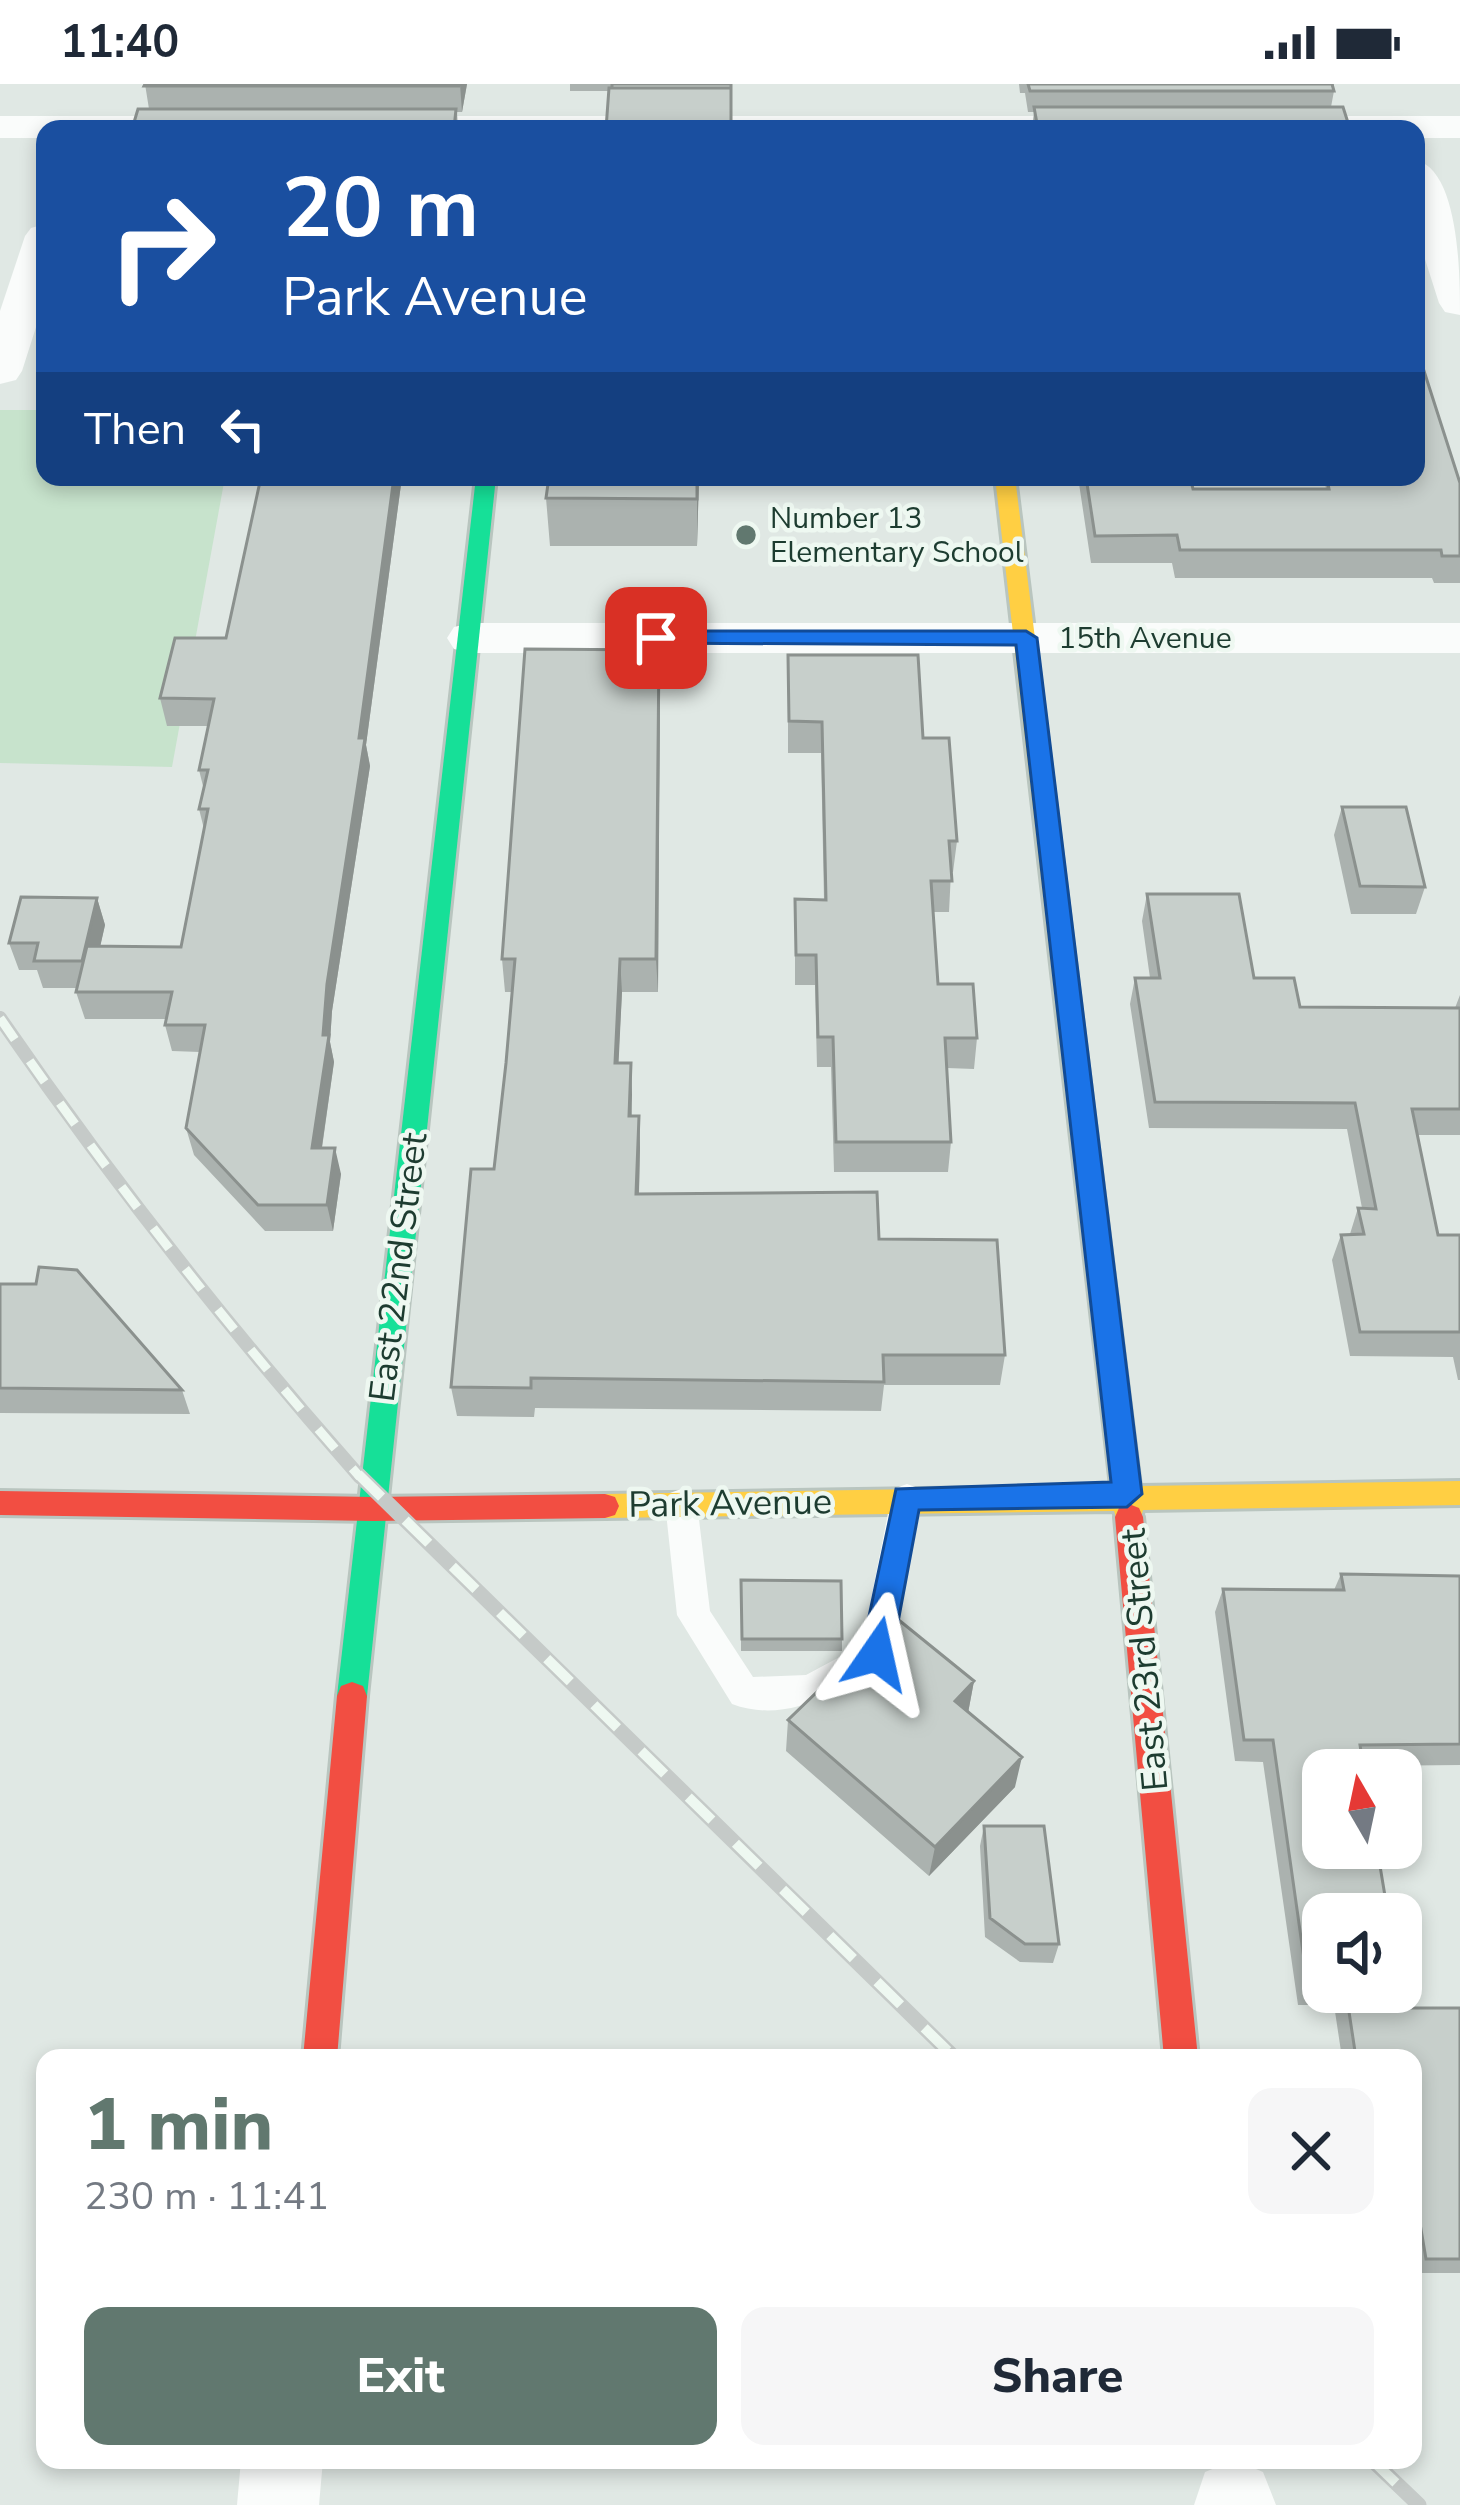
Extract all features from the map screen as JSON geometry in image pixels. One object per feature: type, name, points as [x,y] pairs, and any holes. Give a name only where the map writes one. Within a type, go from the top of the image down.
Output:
[{"type":"street","points":[[84,120],[95,84]]},
{"type":"street","points":[[522,120],[525,84]]},
{"type":"street","points":[[956,84],[959,120]]},
{"type":"street","points":[[1387,84],[1398,120]]},
{"type":"street","points":[[0,127],[36,127]]},
{"type":"street","points":[[1425,128],[1460,127]]},
{"type":"street","points":[[1425,199],[1460,303]]},
{"type":"street","points":[[36,263],[0,371],[36,370]]},
{"type":"street","name":"East 22nd Street","points":[[321,2049],[373,1510],[485,486]]},
{"type":"street","name":"East 23rd Street","points":[[1006,486],[1127,1494],[1180,2049]]},
{"type":"street","name":"15th Avenue","points":[[470,638],[1460,638]]},
{"type":"street","name":"Park Avenue","points":[[0,1503],[373,1510],[1127,1494],[1460,1493]]},
{"type":"street","points":[[278,2505],[281,2469]]},
{"type":"lane","points":[[681,1503],[694,1615],[745,1693],[810,1690],[877,1654],[907,1498]]},
{"type":"green space","points":[[0,410],[36,410],[36,486],[223,486],[172,767],[0,763]]},
{"type":"building","points":[[145,84],[460,84],[144,86]]},
{"type":"building","points":[[612,84],[731,84],[731,88],[612,88]]},
{"type":"building","points":[[1028,84],[1332,84],[1334,91],[1030,91]]},
{"type":"building","points":[[609,88],[731,88],[731,120],[607,120]]},
{"type":"building","points":[[1034,107],[1343,107],[1347,120],[1036,120]]},
{"type":"building","points":[[138,109],[456,109],[455,120],[135,120]]},
{"type":"building","points":[[1425,374],[1460,483],[1460,556],[1442,556],[1441,550],[1180,550],[1177,535],[1095,536],[1087,486],[1193,489],[1425,486]]},
{"type":"building","points":[[259,486],[393,486],[359,738],[365,738],[327,984],[323,1035],[329,1035],[312,1148],[335,1148],[327,1205],[258,1205],[186,1128],[205,1025],[165,1025],[172,992],[76,992],[87,946],[181,947],[208,809],[199,809],[208,770],[199,770],[214,699],[160,698],[175,638],[226,638]]},
{"type":"building","points":[[548,486],[697,486],[697,499],[546,498]]},
{"type":"building","points":[[525,649],[659,650],[656,959],[620,959],[615,1063],[631,1063],[629,1116],[639,1116],[636,1194],[877,1192],[879,1239],[997,1240],[1005,1355],[883,1355],[884,1382],[531,1378],[531,1388],[451,1387],[471,1169],[494,1169],[506,1063],[515,959],[502,959]]},
{"type":"building","points":[[788,655],[918,655],[923,738],[949,738],[957,841],[949,841],[952,881],[931,881],[938,984],[973,984],[977,1038],[945,1038],[951,1142],[836,1142],[833,1037],[818,1037],[816,955],[796,955],[795,899],[826,900],[822,722],[789,721]]},
{"type":"building","points":[[1342,807],[1406,807],[1425,887],[1360,886]]},
{"type":"building","points":[[1147,894],[1239,894],[1254,978],[1294,978],[1300,1007],[1460,1008],[1460,1109],[1412,1109],[1438,1235],[1460,1235],[1460,1332],[1360,1332],[1341,1235],[1364,1234],[1358,1208],[1376,1209],[1355,1103],[1155,1102],[1135,978],[1160,978]]},
{"type":"building","points":[[21,897],[97,898],[82,961],[34,961],[38,943],[9,943]]},
{"type":"building","points":[[39,1267],[77,1270],[182,1390],[0,1388],[0,1284],[36,1284]]},
{"type":"building","points":[[1341,1574],[1460,1576],[1460,1744],[1302,1749],[1302,1869],[1380,1869],[1384,1893],[1302,1893],[1302,1945],[1273,1740],[1244,1740],[1223,1589],[1344,1590]]},
{"type":"building","points":[[741,1580],[841,1581],[842,1639],[742,1639]]},
{"type":"building","points":[[900,1621],[974,1681],[955,1701],[1022,1757],[935,1847],[788,1720],[849,1661],[895,1637]]},
{"type":"building","points":[[984,1826],[1044,1826],[1059,1944],[1025,1944],[990,1918]]},
{"type":"building","points":[[1460,2008],[1460,2259],[1426,2259],[1422,2049],[1355,2049],[1349,2013]]},
{"type":"railway","points":[[0,1018],[173,1253],[360,1477]]},
{"type":"railway","points":[[358,1474],[946,2049]]},
{"type":"railway","points":[[1381,2469],[1419,2505]]},
{"type":"traffic: fast","points":[[352,1696],[485,486]]},
{"type":"traffic: slow","points":[[1006,486],[1129,1517]]},
{"type":"traffic: slow","points":[[605,1506],[1460,1493]]},
{"type":"traffic: jam","points":[[0,1503],[373,1509],[605,1506]]},
{"type":"traffic: jam","points":[[1129,1517],[1180,2049]]},
{"type":"traffic: jam","points":[[321,2049],[352,1696]]},
{"type":"place","name":"Number 13 Elementary School","points":[[746,535]]},
{"type":"route","points":[[656,638],[1026,638],[1127,1494],[907,1498],[877,1654]]}]
